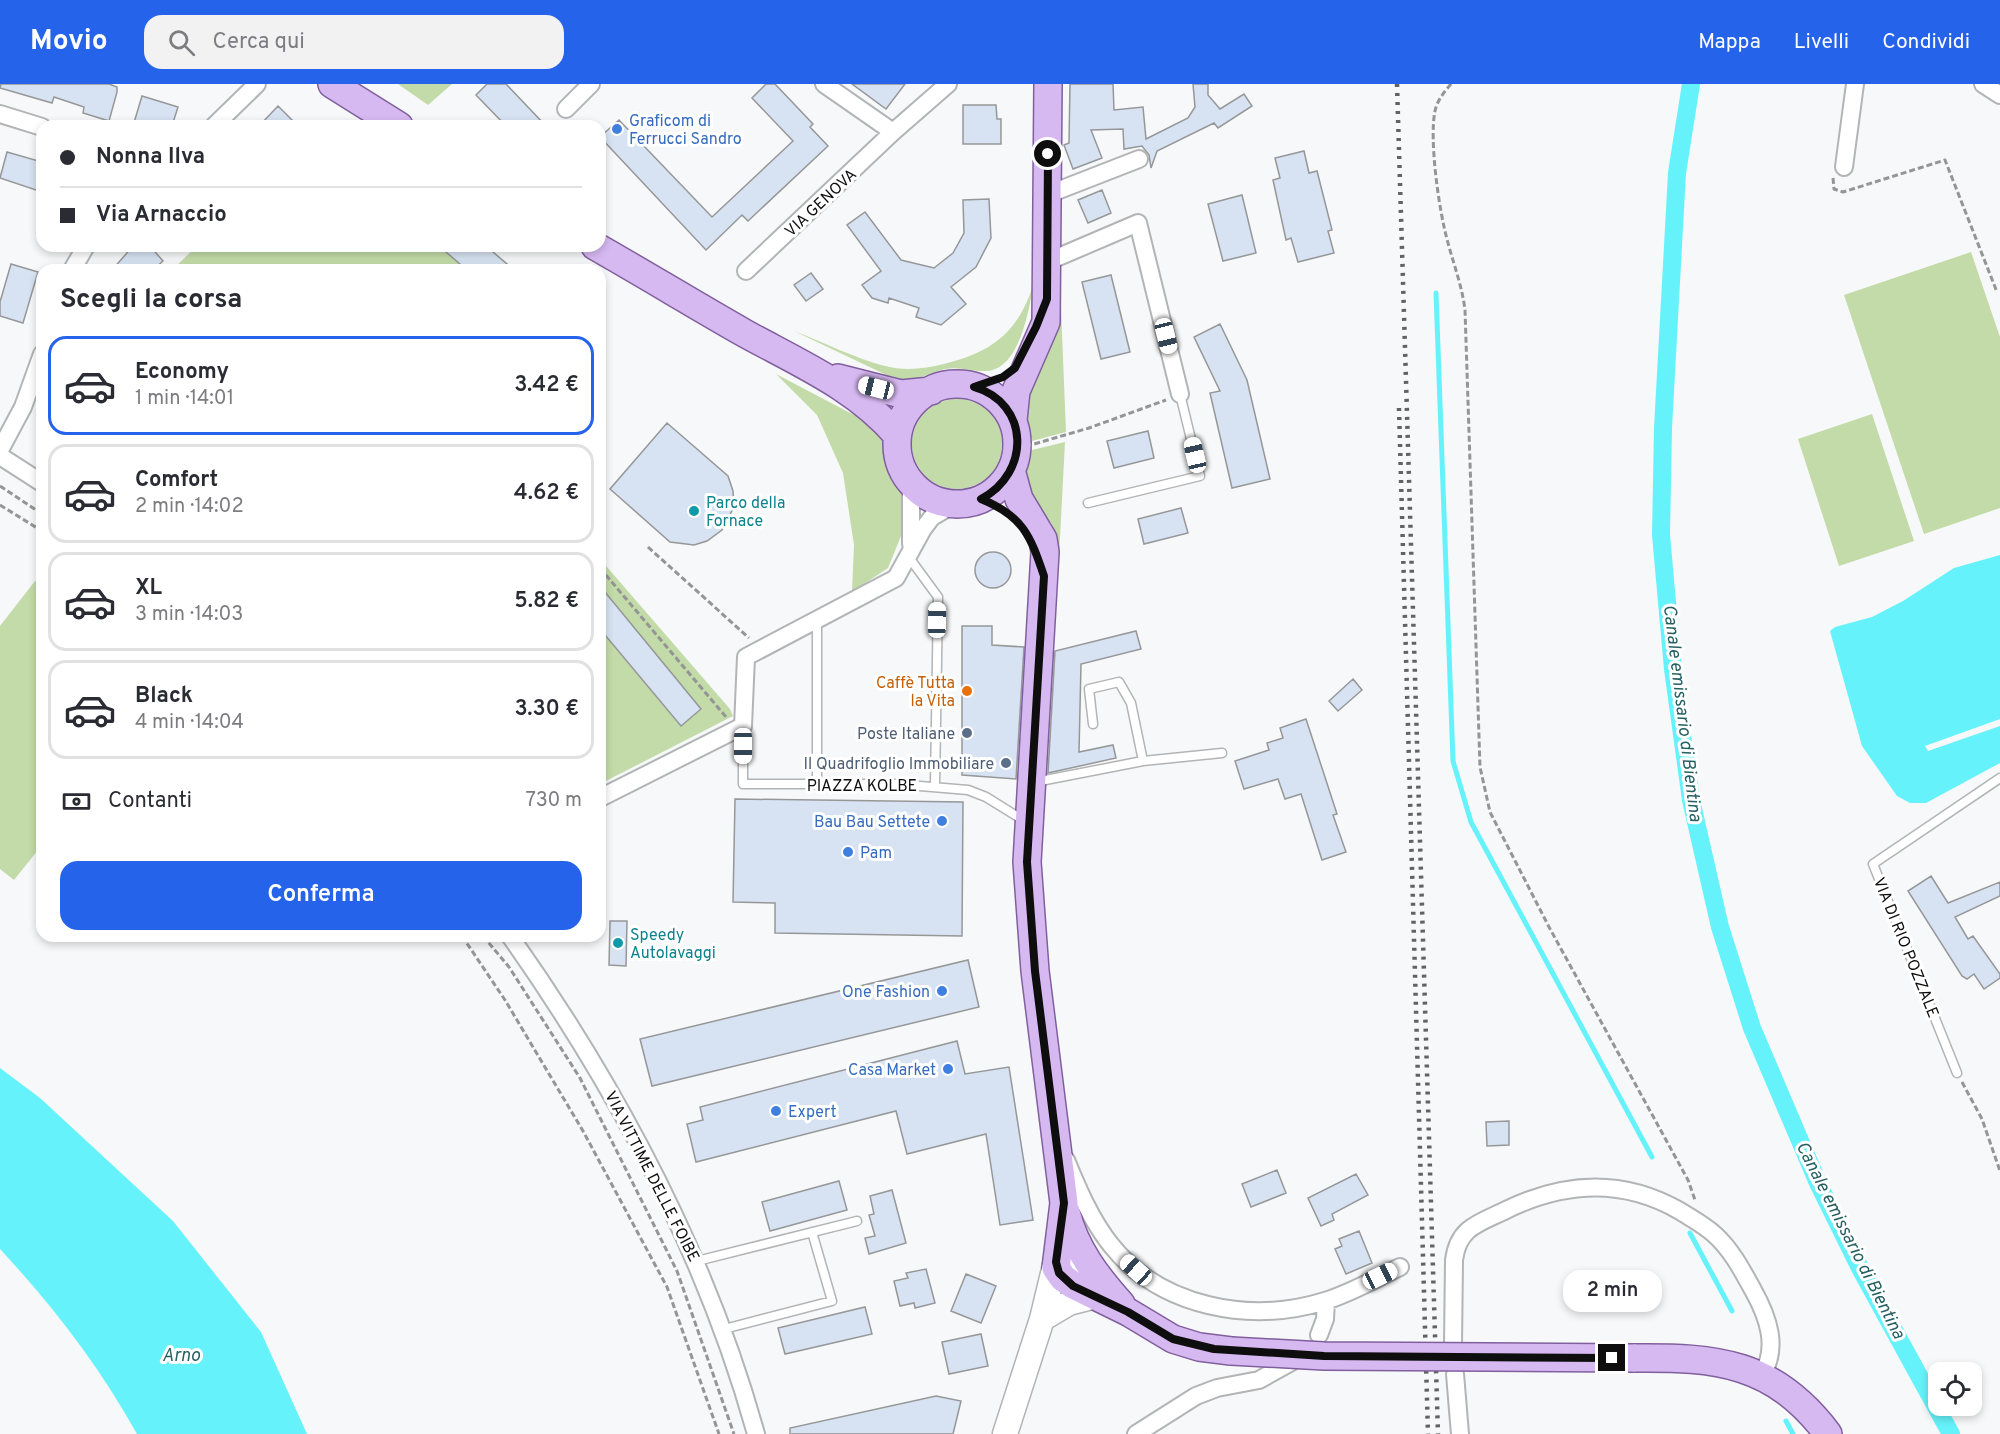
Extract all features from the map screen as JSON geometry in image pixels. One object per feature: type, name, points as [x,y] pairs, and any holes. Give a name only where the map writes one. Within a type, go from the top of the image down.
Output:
[{"type":"main road","points":[[332,84],[353,93],[391,120]]},
{"type":"main road","points":[[1048,84],[1049,194],[1046,322],[1016,391],[1013,420],[1018,499],[1043,539],[1044,576],[1027,862],[1034,961],[1064,1203],[1079,1248],[1101,1291]]},
{"type":"main road","points":[[605,252],[749,335],[825,375],[878,416],[897,435]]},
{"type":"main road","points":[[974,387],[1003,377],[1015,368],[1036,327],[1047,299]]},
{"type":"main road","points":[[825,375],[901,394],[931,391],[950,385],[974,387],[1000,400],[1013,420]]},
{"type":"main road","points":[[931,391],[912,404],[897,435],[900,460],[911,485],[933,499],[969,501],[1007,510],[1022,524],[1033,543],[1044,576]]},
{"type":"main road","points":[[969,501],[1002,483],[1014,460]]},
{"type":"main road","points":[[1005,1434],[1042,1319],[1056,1262],[1064,1203]]},
{"type":"main road","points":[[1056,1262],[1063,1278],[1101,1291],[1128,1312],[1185,1344],[1231,1351],[1347,1356],[1698,1359],[1745,1368],[1762,1375],[1802,1405],[1828,1434]]},
{"type":"main road","points":[[1042,1319],[1069,1303],[1101,1291]]},
{"type":"street","points":[[220,120],[257,84]]},
{"type":"street","points":[[566,109],[591,84]]},
{"type":"street","points":[[824,84],[893,132]]},
{"type":"street","name":"VIA GENOVA","points":[[746,271],[893,132],[948,84]]},
{"type":"street","points":[[1839,169],[1855,84]]},
{"type":"street","points":[[1983,84],[2000,95]]},
{"type":"street","points":[[0,114],[36,125]]},
{"type":"street","points":[[1049,194],[1138,159]]},
{"type":"street","points":[[1048,261],[1138,223],[1180,394]]},
{"type":"street","points":[[0,450],[23,407],[36,371]]},
{"type":"street","points":[[0,456],[36,479]]},
{"type":"street","points":[[909,552],[911,485]]},
{"type":"street","name":"PIAZZA KOLBE","points":[[740,728],[746,657],[896,578],[909,552],[932,517],[969,501]]},
{"type":"street","points":[[606,795],[740,728]]},
{"type":"street","name":"VIA VITTIME DELLE FOIBE","points":[[514,942],[555,1000],[612,1093],[697,1261],[724,1329],[756,1434]]},
{"type":"street","points":[[1057,1137],[1082,1196],[1101,1230],[1123,1258],[1150,1281],[1182,1297],[1233,1310],[1291,1309],[1326,1301],[1400,1267]]},
{"type":"street","points":[[1453,1345],[1456,1247],[1462,1234],[1536,1196],[1586,1185],[1645,1194],[1704,1226],[1737,1261],[1761,1307],[1772,1344],[1769,1363],[1762,1375]]},
{"type":"street","points":[[1319,1335],[1325,1319],[1326,1301]]},
{"type":"street","points":[[1136,1434],[1196,1396],[1217,1388],[1259,1380],[1293,1361]]},
{"type":"street","points":[[1455,1374],[1460,1434]]},
{"type":"lane","points":[[1088,503],[1200,476],[1180,394]]},
{"type":"lane","points":[[909,552],[938,597],[935,786]]},
{"type":"lane","points":[[817,621],[818,785]]},
{"type":"lane","points":[[1093,724],[1089,689],[1119,682],[1131,703],[1143,761]]},
{"type":"lane","name":"PIAZZA KOLBE","points":[[740,728],[743,784],[935,786],[978,793],[1029,824]]},
{"type":"lane","points":[[1031,783],[1143,761],[1222,753]]},
{"type":"lane","name":"VIA DI RIO POZZALE","points":[[1958,1072],[1873,864],[2000,778]]},
{"type":"lane","points":[[697,1261],[857,1221]]},
{"type":"lane","points":[[724,1329],[832,1301],[812,1232]]},
{"type":"path","points":[[1451,84],[1441,96],[1435,111],[1433,135],[1446,238],[1462,286],[1465,310],[1480,767],[1490,812],[1549,927],[1688,1180],[1704,1226]]},
{"type":"path","points":[[1839,169],[1834,189],[1842,192],[1945,160],[1997,292]]},
{"type":"path","points":[[1014,460],[1089,428],[1180,394]]},
{"type":"path","points":[[0,486],[36,510]]},
{"type":"path","points":[[0,505],[36,527]]},
{"type":"path","points":[[648,547],[761,650]]},
{"type":"path","points":[[606,575],[740,728]]},
{"type":"path","points":[[466,942],[505,1000],[583,1131],[667,1287],[719,1434]]},
{"type":"path","points":[[488,942],[509,967],[585,1088],[677,1271],[734,1434]]},
{"type":"path","points":[[1958,1072],[1982,1119],[2000,1171]]},
{"type":"green space","points":[[398,84],[452,84],[428,105]]},
{"type":"green space","points":[[191,252],[493,252],[507,264],[178,264]]},
{"type":"green space","points":[[1971,252],[2000,337],[2000,508],[1924,534],[1844,295]]},
{"type":"green space","points":[[1033,286],[1029,310],[1015,350],[998,368],[987,371],[951,368],[901,382],[794,331],[873,363],[892,368],[929,367],[961,359],[989,347],[1010,329],[1019,317]]},
{"type":"green space","points":[[1061,308],[1066,432],[1032,441],[1026,412],[1029,382],[1050,344]]},
{"type":"green space","points":[[776,374],[875,426],[883,433],[889,461],[907,503],[901,536],[888,568],[852,592],[854,545],[843,473],[817,415]]},
{"type":"green space","points":[[948,399],[966,399],[982,406],[995,419],[1002,435],[1002,453],[995,469],[982,482],[966,489],[948,489],[932,482],[919,469],[912,453],[912,435],[919,419],[932,406]]},
{"type":"green space","points":[[1872,414],[1914,541],[1839,566],[1798,439]]},
{"type":"green space","points":[[1065,442],[1059,557],[1052,524],[1030,497],[1026,475],[1032,450]]},
{"type":"green space","points":[[606,566],[730,709],[733,716],[606,781]]},
{"type":"green space","points":[[36,582],[36,852],[14,880],[0,869],[0,626]]},
{"type":"water","points":[[2000,555],[2000,719],[1925,746],[1928,751],[2000,726],[2000,763],[1926,803],[1910,803],[1897,796],[1862,746],[1830,631],[1835,627],[1872,617],[1903,601],[1954,568]]},
{"type":"water","name":"Arno","points":[[0,1068],[40,1098],[173,1221],[261,1332],[307,1434],[137,1434],[123,1409],[74,1337],[0,1249]]},
{"type":"building","points":[[1,84],[109,84],[117,87],[117,92],[109,120],[106,120],[83,113],[84,107],[54,97],[52,103],[0,88]]},
{"type":"building","points":[[487,84],[506,84],[540,120],[500,120],[476,95]]},
{"type":"building","points":[[766,84],[775,84],[813,124],[810,127],[828,146],[748,221],[742,215],[706,250],[606,143],[606,132],[619,120],[712,217],[793,141],[752,98]]},
{"type":"building","points":[[852,84],[905,84],[886,109]]},
{"type":"building","points":[[1070,84],[1113,84],[1114,110],[1143,107],[1146,139],[1188,118],[1195,107],[1193,84],[1208,84],[1208,95],[1220,109],[1244,94],[1252,106],[1218,128],[1214,123],[1157,151],[1151,168],[1149,155],[1142,146],[1124,149],[1123,129],[1091,130],[1102,158],[1073,169],[1064,145],[1069,143]]},
{"type":"building","points":[[142,96],[178,107],[174,120],[135,120]]},
{"type":"building","points":[[963,105],[996,105],[997,119],[1001,119],[1001,144],[963,144]]},
{"type":"building","points":[[278,106],[292,120],[265,120]]},
{"type":"building","points":[[1304,151],[1309,173],[1317,171],[1332,230],[1328,231],[1334,253],[1298,262],[1291,238],[1286,240],[1273,180],[1280,178],[1275,158]]},
{"type":"building","points":[[7,152],[36,160],[36,190],[0,178]]},
{"type":"building","points":[[1102,190],[1111,213],[1088,223],[1078,200]]},
{"type":"building","points":[[1242,195],[1256,253],[1223,261],[1208,204]]},
{"type":"building","points":[[989,199],[991,238],[976,267],[951,287],[966,304],[941,325],[916,317],[919,308],[889,298],[888,303],[872,298],[862,285],[881,271],[847,225],[865,212],[901,260],[934,268],[953,253],[964,233],[963,200]]},
{"type":"building","points":[[128,252],[155,252],[163,261],[160,264],[117,264]]},
{"type":"building","points":[[446,252],[493,252],[507,264],[460,264]]},
{"type":"building","points":[[11,264],[36,271],[36,279],[23,323],[0,316],[0,302]]},
{"type":"building","points":[[811,273],[823,289],[806,301],[794,285]]},
{"type":"building","points":[[1111,275],[1130,352],[1101,359],[1082,282]]},
{"type":"building","points":[[1220,324],[1247,380],[1270,479],[1232,488],[1210,393],[1220,391],[1194,337]]},
{"type":"building","points":[[667,423],[728,476],[733,491],[734,507],[722,530],[707,541],[694,545],[670,542],[610,489]]},
{"type":"building","points":[[1148,431],[1154,458],[1114,468],[1107,441]]},
{"type":"building","points":[[1181,508],[1188,533],[1144,544],[1138,519]]},
{"type":"building","points":[[993,552],[1006,557],[1011,570],[1006,583],[993,588],[980,583],[975,570],[980,557]]},
{"type":"building","points":[[606,593],[701,709],[681,726],[606,636]]},
{"type":"building","points":[[962,626],[992,626],[992,645],[1024,647],[1016,779],[962,775]]},
{"type":"building","points":[[1136,631],[1141,649],[1081,664],[1079,752],[1113,745],[1116,758],[1048,773],[1055,651]]},
{"type":"building","points":[[1353,679],[1362,690],[1338,711],[1329,701]]},
{"type":"building","points":[[1306,719],[1337,814],[1333,815],[1346,852],[1322,860],[1301,794],[1285,799],[1278,779],[1244,789],[1235,761],[1269,750],[1267,743],[1283,738],[1280,728]]},
{"type":"building","name":"Pam","points":[[735,799],[963,802],[962,936],[775,933],[775,903],[733,902]]},
{"type":"building","points":[[1931,876],[1948,903],[2000,882],[2000,896],[1955,917],[1968,939],[1973,936],[2000,974],[2000,978],[1984,989],[1974,974],[1967,979],[1962,976],[1908,891]]},
{"type":"building","name":"Speedy Autolavaggi","points":[[610,921],[627,921],[626,966],[609,965]]},
{"type":"building","points":[[968,960],[979,1007],[652,1086],[640,1039]]},
{"type":"building","points":[[957,1041],[965,1074],[1009,1067],[1033,1220],[1000,1225],[986,1134],[907,1154],[896,1111],[696,1162],[687,1124],[703,1120],[700,1107]]},
{"type":"building","points":[[1509,1121],[1509,1145],[1487,1146],[1486,1122]]},
{"type":"building","points":[[1277,1170],[1286,1193],[1251,1207],[1242,1184]]},
{"type":"building","points":[[1356,1174],[1368,1195],[1332,1214],[1334,1220],[1321,1226],[1308,1198]]},
{"type":"building","points":[[839,1181],[847,1210],[770,1231],[762,1202]]},
{"type":"building","points":[[892,1190],[906,1243],[869,1254],[865,1238],[875,1236],[869,1215],[874,1214],[870,1196]]},
{"type":"building","points":[[1359,1231],[1372,1263],[1346,1274],[1335,1249],[1342,1246],[1339,1239]]},
{"type":"building","points":[[926,1269],[935,1303],[915,1308],[914,1303],[900,1306],[894,1281],[908,1278],[906,1273]]},
{"type":"building","points":[[966,1274],[996,1286],[981,1323],[951,1311]]},
{"type":"building","points":[[865,1307],[872,1334],[785,1354],[778,1328]]},
{"type":"building","points":[[981,1334],[988,1366],[949,1374],[942,1342]]},
{"type":"building","points":[[936,1396],[961,1401],[953,1434],[790,1434],[790,1428]]},
{"type":"waterway","name":"Canale emissario di Bientina","points":[[1691,84],[1677,173],[1663,428],[1661,535],[1673,669],[1691,800],[1720,927],[1752,1028],[1818,1183],[1861,1270],[1951,1434]]},
{"type":"waterway","points":[[1436,293],[1453,761],[1471,822],[1652,1157]]},
{"type":"waterway","points":[[1690,1233],[1732,1311]]},
{"type":"waterway","points":[[1786,1421],[1793,1434]]},
{"type":"railway","points":[[1397,84],[1438,1434]]},
{"type":"railway","points":[[1399,408],[1428,1434]]},
{"type":"place","name":"Graficom di Ferrucci Sandro","points":[[617,129]]},
{"type":"place","name":"Parco della Fornace","points":[[694,511]]},
{"type":"place","name":"Caffè Tutta la Vita","points":[[967,691]]},
{"type":"place","name":"Poste Italiane","points":[[967,733]]},
{"type":"place","name":"Il Quadrifoglio Immobiliare","points":[[1006,763]]},
{"type":"place","name":"Bau Bau Settete","points":[[942,821]]},
{"type":"place","name":"Pam","points":[[848,852]]},
{"type":"place","name":"Speedy Autolavaggi","points":[[618,943]]},
{"type":"place","name":"One Fashion","points":[[942,991]]},
{"type":"place","name":"Casa Market","points":[[948,1069]]},
{"type":"place","name":"Expert","points":[[776,1111]]},
{"type":"route","points":[[1048,154],[1049,280],[1047,299],[1036,327],[1015,368],[995,381],[974,387],[992,394],[1005,405],[1010,412],[1017,437],[1017,449],[1011,470],[1002,483],[981,499],[1007,510],[1022,524],[1033,543],[1044,576],[1027,862],[1035,971],[1064,1203],[1056,1268],[1073,1286],[1128,1312],[1173,1339],[1199,1347],[1324,1356],[1612,1358]]}]
